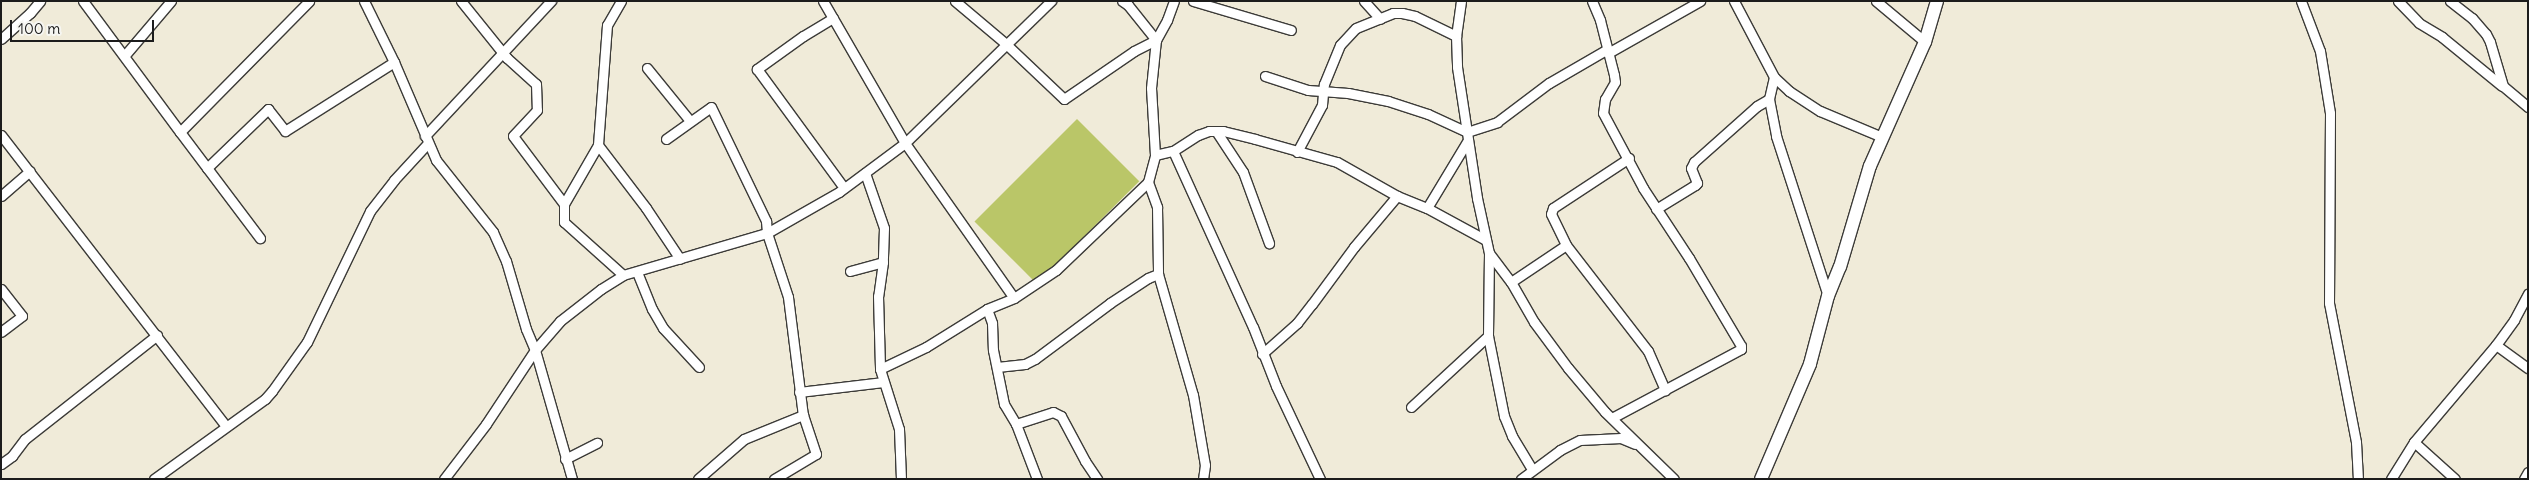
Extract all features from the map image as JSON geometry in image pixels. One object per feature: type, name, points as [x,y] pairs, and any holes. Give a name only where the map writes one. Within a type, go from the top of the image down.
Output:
[{"type":"street","points":[[1,39],[30,13],[40,1]]},
{"type":"street","points":[[83,1],[260,238]]},
{"type":"street","points":[[125,55],[171,1]]},
{"type":"street","points":[[180,132],[309,1]]},
{"type":"street","points":[[364,1],[394,62],[427,140],[448,176],[493,232],[506,260],[526,329],[535,350],[572,479]]},
{"type":"street","points":[[461,1],[503,53],[536,84],[538,90],[537,110],[513,136],[564,204]]},
{"type":"street","points":[[154,479],[265,399],[272,391],[306,342],[370,211],[427,140],[551,1]]},
{"type":"street","points":[[622,1],[607,25],[598,145],[564,204],[564,222],[623,275]]},
{"type":"street","points":[[823,1],[905,143],[1014,298]]},
{"type":"street","points":[[955,1],[1006,44],[1064,99],[1134,51],[1156,40]]},
{"type":"street","points":[[444,479],[486,424],[535,350],[560,322],[601,289],[623,275],[767,233],[844,188],[905,143],[1051,1]]},
{"type":"street","points":[[1122,1],[1128,5],[1156,40]]},
{"type":"street","points":[[880,369],[926,347],[987,309],[1014,298],[1056,270],[1148,182],[1155,155],[1151,88],[1156,40],[1168,20],[1174,1]]},
{"type":"street","points":[[1193,1],[1291,30]]},
{"type":"street","points":[[1364,1],[1380,19]]},
{"type":"street","points":[[1461,1],[1456,36],[1457,67],[1477,198],[1489,253],[1488,336],[1504,416],[1512,436],[1532,469]]},
{"type":"street","points":[[1592,1],[1600,20],[1615,82],[1605,99],[1603,113],[1656,209],[1689,258],[1742,346],[1741,349],[1612,418]]},
{"type":"street","points":[[1426,208],[1468,136],[1497,122],[1549,83],[1587,59],[1607,52],[1700,1]]},
{"type":"street","points":[[1734,1],[1774,77],[1790,92],[1820,111],[1882,137]]},
{"type":"street","points":[[1876,1],[1925,42]]},
{"type":"street","points":[[1761,479],[1810,364],[1828,296],[1840,267],[1870,166],[1925,42],[1937,1]]},
{"type":"street","points":[[2301,1],[2320,51],[2329,104],[2331,166],[2328,248],[2329,303],[2356,442],[2358,479]]},
{"type":"street","points":[[2398,1],[2420,23],[2442,37],[2528,107]]},
{"type":"street","points":[[2450,1],[2472,18],[2486,34],[2502,86]]},
{"type":"street","points":[[1298,152],[1322,105],[1326,79],[1340,45],[1346,36],[1356,28],[1393,13],[1402,13],[1415,16],[1456,36]]},
{"type":"street","points":[[833,18],[803,36],[757,69],[844,188]]},
{"type":"street","points":[[207,168],[268,109],[285,131],[394,62]]},
{"type":"street","points":[[647,68],[690,121]]},
{"type":"street","points":[[1266,76],[1308,90],[1355,94],[1388,101],[1428,114],[1468,136]]},
{"type":"street","points":[[1774,77],[1769,99],[1783,159],[1810,236],[1828,296]]},
{"type":"street","points":[[1656,209],[1695,185],[1697,183],[1691,168],[1694,162],[1738,121],[1769,99]]},
{"type":"street","points":[[666,139],[710,107],[766,221],[767,233],[788,297],[799,392],[803,414],[816,454],[774,479]]},
{"type":"street","points":[[1155,155],[1173,151],[1198,135],[1216,131],[1255,139],[1337,162],[1397,196],[1426,208],[1486,240]]},
{"type":"street","points":[[1216,131],[1242,172],[1269,243]]},
{"type":"street","points":[[1,135],[226,426]]},
{"type":"street","points":[[598,145],[646,208],[680,259]]},
{"type":"street","points":[[1173,151],[1246,310],[1262,354],[1320,479]]},
{"type":"street","points":[[1629,158],[1551,210],[1566,245],[1637,335],[1656,366],[1665,390]]},
{"type":"street","points":[[1,196],[30,171]]},
{"type":"street","points":[[865,173],[884,228],[883,262],[878,296],[880,369],[899,429],[900,479]]},
{"type":"street","points":[[1148,182],[1157,207],[1158,274],[1193,395],[1205,465],[1203,479]]},
{"type":"street","points":[[1262,354],[1297,323],[1354,247],[1397,196]]},
{"type":"street","points":[[1511,282],[1566,245]]},
{"type":"street","points":[[1489,253],[1511,282],[1534,322],[1548,341],[1612,418],[1674,479]]},
{"type":"street","points":[[850,271],[883,262]]},
{"type":"street","points":[[637,272],[652,309],[663,328],[699,367]]},
{"type":"street","points":[[997,367],[1025,364],[1035,359],[1110,303],[1148,278],[1158,274]]},
{"type":"street","points":[[1,289],[22,316],[1,332]]},
{"type":"street","points":[[2391,479],[2414,442],[2496,345],[2514,320],[2528,294]]},
{"type":"street","points":[[987,309],[992,323],[993,350],[1004,404],[1016,424],[1037,479]]},
{"type":"street","points":[[1,464],[12,456],[25,439],[157,335]]},
{"type":"street","points":[[1411,407],[1488,336]]},
{"type":"street","points":[[2496,345],[2528,368]]},
{"type":"street","points":[[799,392],[883,382]]},
{"type":"street","points":[[1016,424],[1053,412],[1061,416],[1097,479]]},
{"type":"street","points":[[698,479],[744,439],[803,414]]},
{"type":"street","points":[[1521,479],[1560,450],[1580,440],[1621,438],[1640,446]]},
{"type":"street","points":[[2414,442],[2455,479]]},
{"type":"street","points":[[565,459],[597,444]]},
{"type":"street","points":[[2524,479],[2528,472]]},
{"type":"green space","points":[[1077,119],[1139,181],[1037,284],[974,222]]}]
